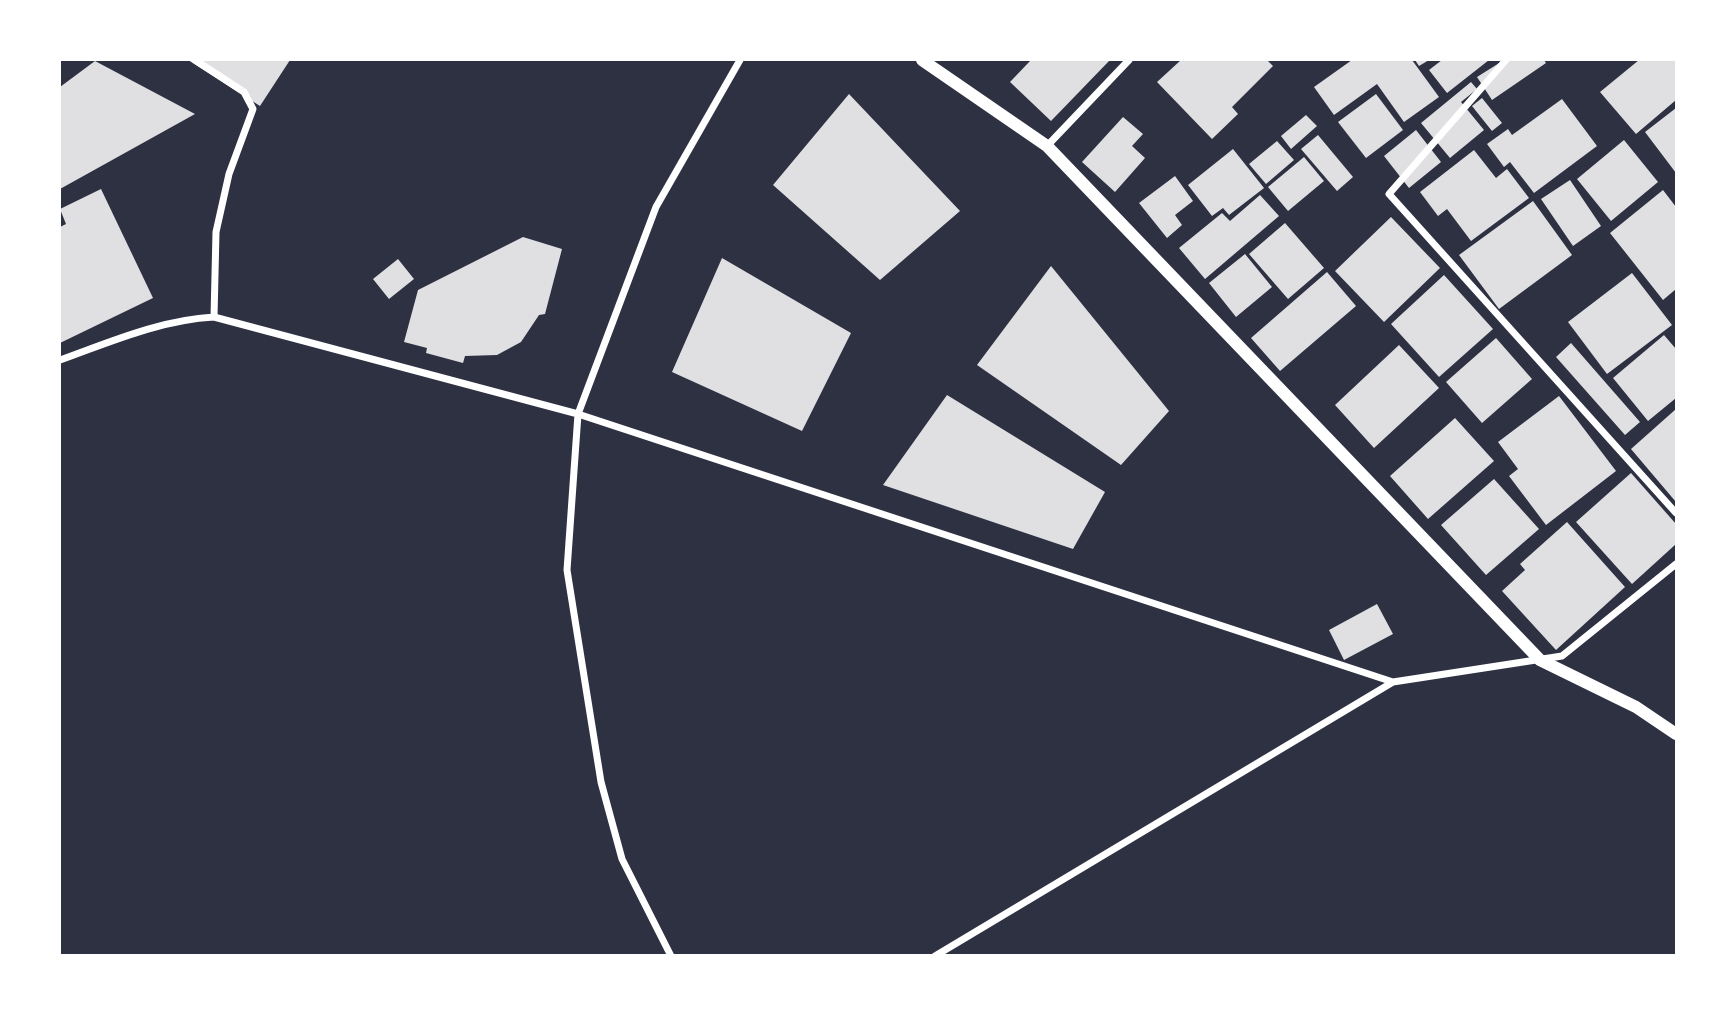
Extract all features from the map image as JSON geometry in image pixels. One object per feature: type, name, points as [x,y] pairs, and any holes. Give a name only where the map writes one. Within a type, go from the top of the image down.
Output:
[{"type":"street","points":[[195,60],[244,92],[253,110],[229,174],[216,232],[214,317]]},
{"type":"street","points":[[671,956],[622,859],[601,782],[567,570],[578,414],[656,207],[740,60]]},
{"type":"street","points":[[922,60],[1047,146],[1540,660],[1636,707],[1676,734]]},
{"type":"street","points":[[1047,146],[1129,60]]},
{"type":"street","points":[[1506,60],[1389,194],[1676,513]]},
{"type":"street","points":[[60,360],[153,326],[186,318],[214,317],[578,414],[1393,682]]},
{"type":"street","points":[[935,956],[1393,682],[1562,656],[1676,564]]},
{"type":"building","points":[[188,60],[290,60],[260,106]]},
{"type":"building","points":[[1031,60],[1110,60],[1051,121],[1010,82]]},
{"type":"building","points":[[1181,60],[1267,60],[1273,66],[1232,107],[1238,114],[1212,139],[1157,82]]},
{"type":"building","points":[[1352,60],[1412,60],[1439,97],[1404,122],[1377,84],[1334,115],[1314,87]]},
{"type":"building","points":[[1415,60],[1429,60],[1419,66]]},
{"type":"building","points":[[1442,60],[1489,60],[1447,93],[1429,70]]},
{"type":"building","points":[[1504,60],[1544,60],[1546,63],[1492,100],[1477,77]]},
{"type":"building","points":[[1639,60],[1676,60],[1676,100],[1636,134],[1600,92]]},
{"type":"building","points":[[95,61],[195,114],[60,189],[60,87]]},
{"type":"building","points":[[1471,82],[1477,89],[1461,102],[1484,130],[1450,158],[1421,123]]},
{"type":"building","points":[[849,94],[960,211],[880,280],[773,185]]},
{"type":"building","points":[[1376,94],[1403,130],[1366,158],[1338,122]]},
{"type":"building","points":[[1482,98],[1502,123],[1492,131],[1472,106]]},
{"type":"building","points":[[1562,99],[1597,146],[1534,193],[1510,162],[1504,167],[1487,144],[1508,129],[1512,135]]},
{"type":"building","points":[[1676,108],[1676,173],[1645,132]]},
{"type":"building","points":[[1306,115],[1317,126],[1291,149],[1281,136]]},
{"type":"building","points":[[1123,117],[1143,134],[1132,146],[1145,158],[1115,192],[1082,162]]},
{"type":"building","points":[[1416,130],[1441,162],[1409,188],[1384,156]]},
{"type":"building","points":[[1318,135],[1353,177],[1337,191],[1301,149]]},
{"type":"building","points":[[1624,140],[1658,182],[1611,221],[1577,179]]},
{"type":"building","points":[[1277,141],[1294,160],[1266,184],[1249,164]]},
{"type":"building","points":[[1233,149],[1264,188],[1229,215],[1223,208],[1212,216],[1188,185]]},
{"type":"building","points":[[1474,150],[1496,178],[1507,169],[1529,198],[1471,241],[1447,209],[1438,216],[1420,192]]},
{"type":"building","points":[[1304,157],[1324,181],[1288,211],[1268,187]]},
{"type":"building","points":[[1175,176],[1193,201],[1175,215],[1182,225],[1167,238],[1139,203]]},
{"type":"building","points":[[1570,180],[1601,226],[1573,246],[1541,199]]},
{"type":"building","points":[[101,189],[153,298],[60,343],[60,227],[66,224],[60,209]]},
{"type":"building","points":[[1663,190],[1676,207],[1676,289],[1663,300],[1610,233]]},
{"type":"building","points":[[1260,195],[1279,216],[1205,279],[1179,248],[1222,213],[1230,221]]},
{"type":"building","points":[[1533,201],[1572,255],[1499,309],[1459,255]]},
{"type":"building","points":[[1391,217],[1440,268],[1384,322],[1335,271]]},
{"type":"building","points":[[1285,223],[1324,268],[1288,299],[1249,254]]},
{"type":"building","points":[[523,237],[562,249],[545,314],[539,315],[521,342],[497,355],[465,356],[463,363],[426,353],[427,348],[404,342],[418,290]]},
{"type":"building","points":[[1245,254],[1272,287],[1236,317],[1209,283]]},
{"type":"building","points":[[722,258],[851,333],[802,431],[672,372]]},
{"type":"building","points":[[398,259],[414,279],[389,299],[373,279]]},
{"type":"building","points":[[1051,266],[1169,411],[1121,465],[977,365]]},
{"type":"building","points":[[1327,272],[1356,306],[1280,371],[1251,338]]},
{"type":"building","points":[[1632,273],[1672,325],[1607,374],[1568,322]]},
{"type":"building","points":[[1444,275],[1493,329],[1439,377],[1391,324]]},
{"type":"building","points":[[1664,335],[1676,349],[1676,398],[1648,421],[1613,378]]},
{"type":"building","points":[[1496,338],[1532,379],[1482,423],[1446,382]]},
{"type":"building","points":[[1571,343],[1640,422],[1625,435],[1556,357]]},
{"type":"building","points":[[1399,345],[1439,388],[1374,448],[1335,405]]},
{"type":"building","points":[[947,395],[1105,492],[1073,549],[883,485]]},
{"type":"building","points":[[1559,396],[1616,471],[1546,525],[1509,476],[1518,469],[1498,442]]},
{"type":"building","points":[[1676,409],[1676,502],[1631,449]]},
{"type":"building","points":[[1455,418],[1494,461],[1428,519],[1390,476]]},
{"type":"building","points":[[1631,473],[1676,524],[1676,544],[1632,584],[1576,522]]},
{"type":"building","points":[[1494,479],[1539,529],[1486,575],[1441,525]]},
{"type":"building","points":[[1567,522],[1625,587],[1556,650],[1502,591],[1525,570],[1520,564]]},
{"type":"building","points":[[1377,604],[1393,634],[1344,660],[1329,630]]}]
